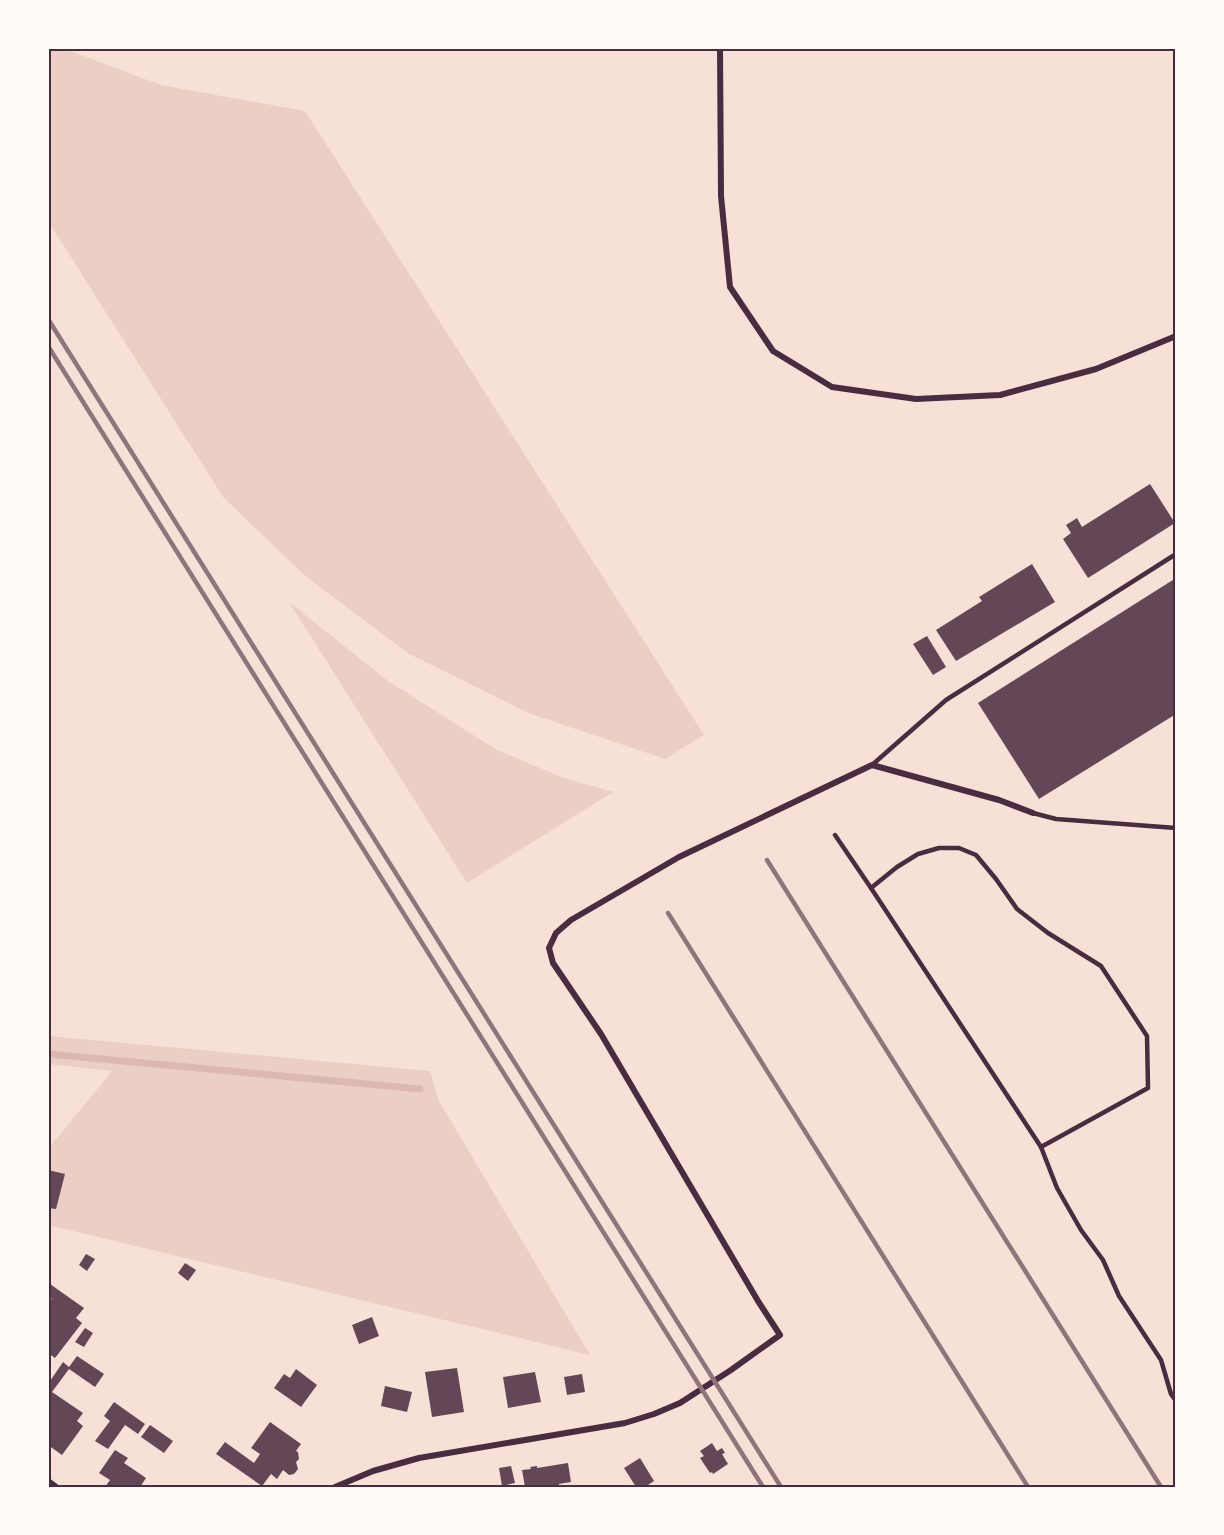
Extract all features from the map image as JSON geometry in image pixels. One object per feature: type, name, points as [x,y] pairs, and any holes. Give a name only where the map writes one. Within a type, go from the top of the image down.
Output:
[{"type":"street","points":[[720,48],[720,196],[730,287],[773,351],[832,387],[916,399],[1000,394],[1096,369],[1176,336]]},
{"type":"street","points":[[335,1487],[373,1471],[418,1458],[625,1423],[654,1414],[687,1398],[780,1335],[601,1034],[553,963],[549,948],[556,933],[571,920],[679,857],[872,765],[999,800],[1033,813]]},
{"type":"street","points":[[48,1481],[56,1487]]},
{"type":"lane","points":[[872,765],[946,700],[1176,554]]},
{"type":"lane","points":[[1033,813],[1056,819],[1176,828]]},
{"type":"lane","points":[[835,835],[1041,1147],[1057,1188],[1081,1230],[1103,1260],[1119,1296],[1161,1360],[1171,1394],[1176,1401]]},
{"type":"lane","points":[[872,888],[897,867],[918,854],[939,848],[959,848],[975,855],[996,879],[1017,909],[1048,933],[1101,966],[1147,1036],[1148,1088],[1041,1147]]},
{"type":"shaded area","points":[[48,48],[62,48],[161,85],[305,111],[704,735],[665,759],[528,713],[409,654],[304,575],[223,497],[48,221]]},
{"type":"shaded area","points":[[289,602],[388,681],[497,750],[564,778],[613,792],[467,883]]},
{"type":"shaded area","points":[[48,1036],[430,1071],[439,1101],[590,1355],[48,1225],[48,1149],[112,1071],[48,1064]]},
{"type":"building","points":[[1150,484],[1175,523],[1088,578],[1063,539],[1071,533],[1066,525],[1077,518],[1082,527]]},
{"type":"building","points":[[1032,564],[1055,602],[956,661],[936,630],[982,601],[979,597]]},
{"type":"building","points":[[1176,578],[1176,714],[1039,799],[978,703]]},
{"type":"building","points":[[927,636],[946,667],[933,675],[913,644]]},
{"type":"building","points":[[48,1170],[65,1174],[56,1209],[48,1208]]},
{"type":"building","points":[[86,1254],[95,1259],[87,1271],[79,1265]]},
{"type":"building","points":[[185,1263],[196,1270],[188,1281],[178,1273]]},
{"type":"building","points":[[50,1284],[84,1308],[76,1318],[82,1323],[55,1358],[48,1353],[48,1298],[52,1299],[48,1296]]},
{"type":"building","points":[[372,1317],[379,1336],[359,1344],[352,1325]]},
{"type":"building","points":[[85,1328],[93,1333],[84,1347],[75,1342]]},
{"type":"building","points":[[77,1356],[104,1374],[95,1387],[69,1369],[52,1392],[83,1413],[77,1421],[83,1426],[62,1455],[48,1445],[48,1384],[63,1362],[69,1367]]},
{"type":"building","points":[[457,1368],[464,1412],[432,1417],[425,1372]]},
{"type":"building","points":[[296,1369],[317,1385],[301,1407],[274,1388],[284,1374],[290,1378]]},
{"type":"building","points":[[535,1372],[541,1402],[508,1408],[503,1377]]},
{"type":"building","points":[[582,1374],[585,1392],[567,1395],[564,1377]]},
{"type":"building","points":[[385,1386],[412,1392],[407,1412],[381,1406]]},
{"type":"building","points":[[114,1402],[145,1424],[138,1434],[125,1425],[108,1449],[95,1441],[110,1421],[104,1416]]},
{"type":"building","points":[[270,1422],[301,1444],[296,1451],[299,1459],[296,1462],[298,1469],[294,1474],[289,1475],[283,1470],[277,1479],[271,1474],[262,1486],[216,1454],[225,1442],[254,1463],[260,1454],[251,1448]]},
{"type":"building","points":[[150,1425],[173,1441],[164,1453],[141,1437]]},
{"type":"building","points":[[712,1443],[717,1451],[722,1448],[725,1453],[722,1454],[728,1464],[713,1474],[700,1458],[704,1456],[700,1451]]},
{"type":"building","points":[[115,1450],[128,1458],[124,1463],[146,1478],[140,1487],[105,1487],[110,1480],[99,1473]]},
{"type":"building","points":[[640,1458],[654,1481],[645,1487],[636,1487],[624,1468]]},
{"type":"building","points":[[568,1463],[571,1482],[559,1484],[559,1487],[525,1487],[522,1470]]},
{"type":"building","points":[[511,1466],[515,1483],[502,1486],[499,1468]]},
{"type":"waterway","points":[[48,1054],[420,1089]]},
{"type":"railway","points":[[48,319],[781,1487]]},
{"type":"railway","points":[[48,346],[763,1487]]},
{"type":"railway","points":[[767,860],[1161,1487]]},
{"type":"railway","points":[[668,913],[1028,1487]]}]
